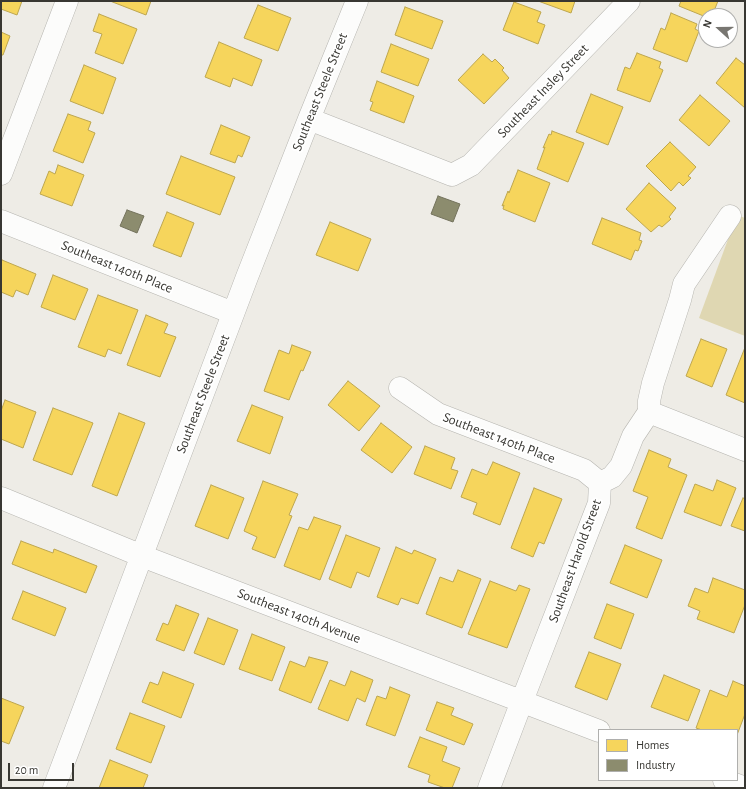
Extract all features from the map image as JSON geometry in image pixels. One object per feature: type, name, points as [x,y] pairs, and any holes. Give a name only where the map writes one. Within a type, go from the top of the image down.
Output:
[{"type":"street","points":[[1,174],[68,1]]},
{"type":"street","name":"Southeast Steele Street","points":[[54,788],[233,313],[357,1]]},
{"type":"street","name":"Southeast Insley Street","points":[[309,120],[452,175],[471,165],[629,1]]},
{"type":"street","name":"Southeast Harold Street","points":[[489,788],[599,503],[600,484],[612,477],[621,466],[633,436],[649,412],[652,382],[684,284],[730,216]]},
{"type":"street","name":"Southeast 140th Place","points":[[1,222],[233,313]]},
{"type":"street","name":"Southeast 140th Place","points":[[400,388],[438,414],[584,470],[600,484]]},
{"type":"street","points":[[649,412],[745,450]]},
{"type":"street","name":"Southeast 140th Avenue","points":[[1,498],[142,556],[598,731]]},
{"type":"street","points":[[727,781],[745,788]]},
{"type":"shaded area","points":[[737,215],[745,218],[745,336],[699,318]]},
{"type":"building: Homes","points":[[1,1],[22,1],[17,15],[1,9]]},
{"type":"building: Homes","points":[[110,1],[151,1],[146,15]]},
{"type":"building: Homes","points":[[538,1],[575,1],[571,13]]},
{"type":"building: Homes","points":[[681,1],[718,1],[715,8],[698,8],[698,14],[679,6]]},
{"type":"building: Homes","points":[[514,2],[541,12],[537,22],[545,25],[538,44],[503,30]]},
{"type":"building: Homes","points":[[258,5],[291,18],[278,51],[244,38]]},
{"type":"building: Homes","points":[[405,7],[443,21],[432,49],[395,35]]},
{"type":"building: Homes","points":[[671,13],[697,24],[695,29],[698,30],[698,34],[687,62],[653,49],[661,28],[665,30]]},
{"type":"building: Homes","points":[[99,14],[137,29],[123,64],[95,53],[102,34],[93,31]]},
{"type":"building: Homes","points":[[1,32],[10,36],[3,55],[1,55]]},
{"type":"building: Homes","points":[[219,42],[262,60],[252,86],[233,78],[230,87],[205,77]]},
{"type":"building: Homes","points":[[391,44],[429,59],[418,86],[381,72]]},
{"type":"building: Homes","points":[[637,53],[661,62],[659,68],[663,70],[650,102],[617,90],[625,67],[630,69]]},
{"type":"building: Homes","points":[[483,54],[492,62],[495,59],[504,68],[502,70],[509,78],[484,104],[458,80]]},
{"type":"building: Homes","points":[[736,58],[745,65],[745,108],[716,83]]},
{"type":"building: Homes","points":[[84,65],[116,78],[103,114],[70,101]]},
{"type":"building: Homes","points":[[377,81],[414,96],[404,123],[370,110],[373,102],[370,101]]},
{"type":"building: Homes","points":[[591,94],[623,107],[608,145],[576,132]]},
{"type":"building: Homes","points":[[700,95],[730,121],[709,146],[679,120]]},
{"type":"building: Homes","points":[[68,114],[91,122],[88,130],[95,133],[83,163],[53,151]]},
{"type":"building: Homes","points":[[221,125],[250,137],[242,157],[238,155],[235,163],[210,154]]},
{"type":"building: Homes","points":[[552,131],[584,143],[568,182],[537,169],[545,147],[543,148],[549,134],[551,135]]},
{"type":"building: Homes","points":[[670,142],[696,167],[688,176],[691,178],[683,186],[679,182],[671,191],[646,166]]},
{"type":"building: Homes","points":[[181,156],[235,177],[220,215],[166,194]]},
{"type":"building: Homes","points":[[58,165],[84,175],[72,206],[40,194],[49,171],[55,174]]},
{"type":"building: Homes","points":[[518,170],[550,183],[535,222],[503,209],[504,205],[502,206]]},
{"type":"building: Homes","points":[[649,183],[676,208],[669,217],[671,219],[662,227],[659,225],[651,232],[626,209]]},
{"type":"building: Homes","points":[[167,212],[194,223],[181,257],[153,246]]},
{"type":"building: Homes","points":[[602,218],[641,233],[639,240],[642,241],[638,251],[635,250],[631,260],[592,244]]},
{"type":"building: Homes","points":[[330,222],[371,239],[358,271],[316,255]]},
{"type":"building: Homes","points":[[2,260],[36,274],[28,295],[16,290],[13,297],[1,292]]},
{"type":"building: Homes","points":[[53,275],[88,289],[75,320],[41,307]]},
{"type":"building: Homes","points":[[98,295],[138,310],[121,354],[108,349],[105,357],[78,347]]},
{"type":"building: Homes","points":[[146,315],[168,324],[164,333],[176,337],[160,377],[127,365]]},
{"type":"building: Homes","points":[[701,339],[727,349],[712,387],[686,376]]},
{"type":"building: Homes","points":[[292,345],[311,352],[303,371],[301,370],[289,400],[264,391],[279,350],[289,354]]},
{"type":"building: Homes","points":[[744,350],[745,351],[745,403],[726,395]]},
{"type":"building: Homes","points":[[348,381],[380,406],[359,431],[328,405]]},
{"type":"building: Homes","points":[[5,400],[36,412],[23,448],[1,439],[1,411]]},
{"type":"building: Homes","points":[[252,405],[283,417],[270,454],[237,441]]},
{"type":"building: Homes","points":[[53,408],[93,423],[72,475],[33,460]]},
{"type":"building: Homes","points":[[119,413],[145,423],[117,496],[92,486]]},
{"type":"building: Homes","points":[[381,423],[412,447],[392,473],[361,450]]},
{"type":"building: Homes","points":[[425,446],[455,458],[451,469],[458,471],[451,489],[414,474]]},
{"type":"building: Homes","points":[[649,450],[671,459],[668,467],[687,475],[662,539],[636,528],[648,497],[633,491]]},
{"type":"building: Homes","points":[[493,462],[520,473],[500,525],[473,514],[477,503],[461,497],[472,469],[487,475]]},
{"type":"building: Homes","points":[[717,480],[736,488],[721,526],[684,512],[695,484],[713,491]]},
{"type":"building: Homes","points":[[263,481],[298,494],[289,515],[292,516],[275,558],[252,549],[257,537],[244,531]]},
{"type":"building: Homes","points":[[211,485],[244,498],[228,539],[195,526]]},
{"type":"building: Homes","points":[[534,488],[562,499],[544,544],[539,542],[533,557],[511,548]]},
{"type":"building: Homes","points":[[743,498],[745,499],[745,531],[731,526]]},
{"type":"building: Homes","points":[[314,517],[341,526],[320,580],[284,566],[299,527],[308,530]]},
{"type":"building: Homes","points":[[346,535],[380,548],[369,577],[357,572],[351,588],[329,579]]},
{"type":"building: Homes","points":[[21,541],[53,553],[54,549],[97,566],[86,593],[12,564]]},
{"type":"building: Homes","points":[[625,545],[662,560],[647,598],[610,583]]},
{"type":"building: Homes","points":[[396,547],[412,554],[414,550],[436,559],[418,604],[401,598],[398,605],[377,597]]},
{"type":"building: Homes","points":[[458,570],[481,579],[462,628],[426,614],[440,577],[453,582]]},
{"type":"building: Homes","points":[[713,578],[745,590],[745,605],[734,633],[697,619],[700,611],[688,606],[695,588],[708,593]]},
{"type":"building: Homes","points":[[490,581],[516,591],[519,585],[530,589],[507,648],[468,634]]},
{"type":"building: Homes","points":[[23,591],[66,608],[55,636],[12,619]]},
{"type":"building: Homes","points":[[607,604],[634,614],[621,649],[594,638]]},
{"type":"building: Homes","points":[[176,605],[199,614],[184,651],[156,640],[163,623],[168,625]]},
{"type":"building: Homes","points":[[208,618],[238,630],[224,665],[194,653]]},
{"type":"building: Homes","points":[[252,634],[285,647],[272,681],[239,669]]},
{"type":"building: Homes","points":[[589,652],[621,664],[607,700],[575,687]]},
{"type":"building: Homes","points":[[309,657],[328,662],[311,703],[279,690],[290,661],[305,667]]},
{"type":"building: Homes","points":[[351,671],[373,680],[365,702],[357,698],[348,721],[318,709],[330,680],[345,686]]},
{"type":"building: Homes","points":[[163,672],[194,684],[181,718],[142,702],[150,682],[158,685]]},
{"type":"building: Homes","points":[[664,675],[700,690],[688,721],[651,707]]},
{"type":"building: Homes","points":[[733,681],[745,686],[745,714],[738,732],[738,729],[696,728],[710,690],[727,697]]},
{"type":"building: Homes","points":[[390,687],[410,695],[395,736],[366,725],[377,696],[386,699]]},
{"type":"building: Homes","points":[[1,698],[24,707],[9,744],[1,741]]},
{"type":"building: Homes","points":[[437,702],[454,708],[451,715],[473,724],[464,745],[426,730]]},
{"type":"building: Homes","points":[[130,713],[165,726],[151,763],[116,749]]},
{"type":"building: Homes","points":[[420,737],[447,747],[442,761],[460,768],[452,788],[445,788],[428,782],[430,775],[408,767]]},
{"type":"building: Homes","points":[[110,760],[148,775],[143,788],[99,788]]},
{"type":"building: Industry","points":[[438,196],[460,204],[453,222],[431,214]]},
{"type":"building: Industry","points":[[127,210],[144,216],[137,233],[120,226]]}]
